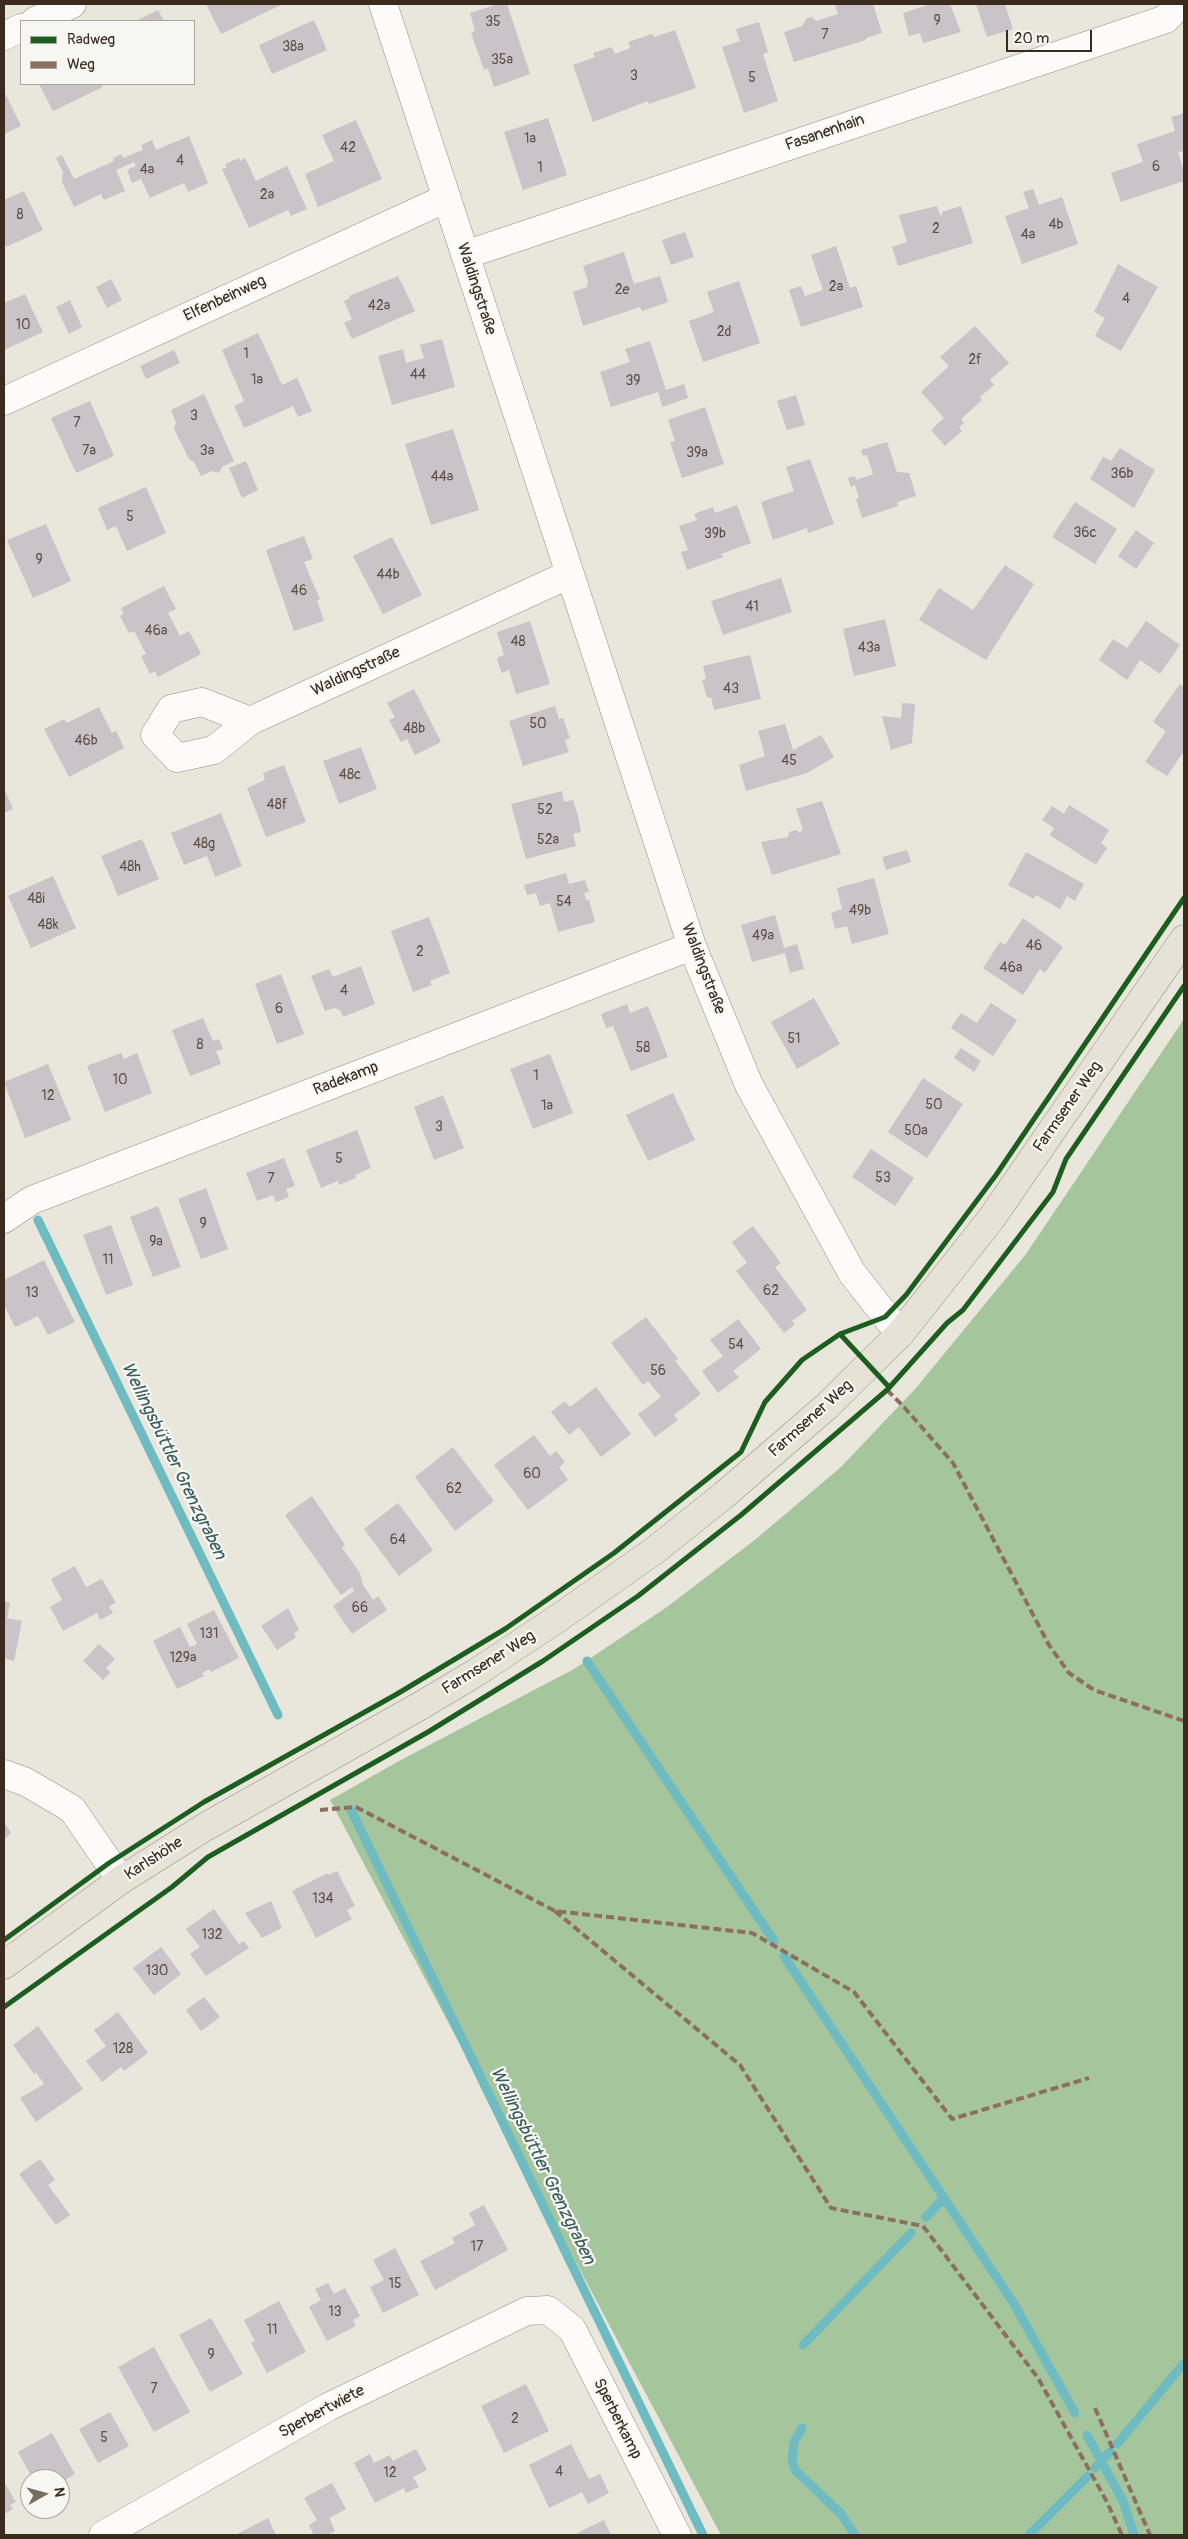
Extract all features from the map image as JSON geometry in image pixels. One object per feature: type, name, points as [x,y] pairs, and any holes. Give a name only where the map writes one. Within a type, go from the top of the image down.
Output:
[{"type":"main road","name":"Farmsener Weg","points":[[312,1765],[477,1672],[654,1551],[724,1495],[827,1406],[900,1334],[991,1219],[1184,939]]},
{"type":"main road","name":"Karlshöhe","points":[[4,1965],[121,1880],[205,1827],[312,1765]]},
{"type":"street","points":[[37,20],[72,4]]},
{"type":"street","name":"Waldingstraße","points":[[383,4],[692,946],[749,1085],[852,1273],[900,1334]]},
{"type":"street","name":"Fasanenhain","points":[[465,255],[1166,19],[1179,4]]},
{"type":"street","points":[[4,36],[20,28]]},
{"type":"street","name":"Elfenbeinweg","points":[[4,401],[447,198]]},
{"type":"street","name":"Waldingstraße","points":[[250,721],[570,574]]},
{"type":"street","name":"Radekamp","points":[[4,1219],[32,1200],[692,946]]},
{"type":"street","points":[[4,1774],[26,1782],[72,1809],[121,1880]]},
{"type":"street","name":"Sperbertwiete","points":[[104,2535],[328,2407],[527,2311],[548,2310]]},
{"type":"street","name":"Sperberkamp","points":[[548,2310],[572,2329],[677,2535]]},
{"type":"green space","points":[[1184,1019],[1184,2535],[721,2535],[330,1800],[399,1761],[574,1669],[667,1607],[756,1539],[841,1467],[916,1388],[1026,1254]]},
{"type":"building","points":[[206,4],[283,4],[221,34]]},
{"type":"building","points":[[498,4],[507,4],[530,74],[494,87],[488,68],[484,70],[471,33],[475,31],[470,13]]},
{"type":"building","points":[[873,4],[882,33],[866,38],[866,40],[794,62],[784,32],[802,26],[807,18],[812,17],[816,21],[838,14],[835,5]]},
{"type":"building","points":[[931,4],[950,4],[961,32],[923,43],[920,33],[909,36],[903,13]]},
{"type":"building","points":[[976,4],[1005,4],[1013,29],[987,37]]},
{"type":"building","points":[[158,10],[163,20],[138,20]]},
{"type":"building","points":[[314,20],[327,50],[272,74],[259,45]]},
{"type":"building","points":[[759,22],[768,52],[763,54],[778,101],[744,113],[722,47],[740,41],[736,29]]},
{"type":"building","points":[[675,30],[696,88],[649,104],[648,101],[593,122],[573,65],[595,57],[593,53],[612,47],[615,54],[630,48],[628,42],[652,34],[654,37]]},
{"type":"building","points":[[40,85],[102,85],[103,87],[53,111]]},
{"type":"building","points":[[4,91],[21,126],[4,134]]},
{"type":"building","points":[[1184,113],[1184,151],[1178,152],[1184,172],[1184,181],[1121,202],[1111,173],[1143,162],[1137,144],[1175,131],[1171,117]]},
{"type":"building","points":[[548,118],[567,175],[523,190],[504,132]]},
{"type":"building","points":[[356,120],[382,179],[318,207],[305,174],[334,161],[322,135]]},
{"type":"building","points":[[189,136],[208,183],[188,192],[184,183],[150,198],[141,179],[132,183],[127,170],[136,166],[134,162],[116,170],[125,191],[104,200],[101,194],[74,207],[62,182],[63,172],[56,158],[62,155],[74,179],[114,161],[113,158],[121,154],[123,158],[143,150],[141,145],[152,140],[156,150]]},
{"type":"building","points":[[239,158],[240,161],[245,158],[256,181],[287,166],[307,209],[291,216],[288,210],[249,228],[222,169],[227,167],[225,164]]},
{"type":"building","points":[[1033,189],[1039,205],[1062,197],[1078,244],[1022,264],[1005,216],[1029,208],[1023,192]]},
{"type":"building","points":[[24,191],[43,230],[6,247],[4,241],[4,200]]},
{"type":"building","points":[[937,206],[940,215],[943,214],[942,212],[961,206],[973,243],[898,266],[892,247],[907,242],[899,215]]},
{"type":"building","points":[[685,232],[694,257],[671,265],[662,240]]},
{"type":"building","points":[[836,246],[850,288],[856,286],[863,307],[801,327],[789,290],[801,286],[805,296],[823,290],[811,255]]},
{"type":"building","points":[[624,252],[634,284],[660,276],[668,302],[642,311],[640,307],[583,326],[573,292],[587,287],[588,281],[583,266]]},
{"type":"building","points":[[1118,264],[1158,287],[1121,351],[1095,336],[1105,318],[1094,312]]},
{"type":"building","points":[[398,276],[415,311],[352,339],[344,323],[352,319],[344,301],[350,298],[349,296]]},
{"type":"building","points":[[111,279],[122,300],[107,308],[96,287]]},
{"type":"building","points":[[739,281],[760,343],[703,362],[689,321],[714,312],[707,292]]},
{"type":"building","points":[[25,294],[43,332],[4,350],[4,303]]},
{"type":"building","points":[[70,300],[82,327],[69,334],[56,307]]},
{"type":"building","points":[[975,326],[1009,363],[990,380],[994,385],[980,397],[982,400],[961,419],[964,423],[959,427],[962,431],[945,446],[931,430],[944,418],[921,392],[949,366],[940,357]]},
{"type":"building","points":[[258,333],[282,385],[297,378],[312,411],[298,417],[293,406],[244,428],[234,406],[244,401],[222,350]]},
{"type":"building","points":[[442,339],[455,387],[392,405],[378,356],[403,349],[406,363],[424,358],[420,345]]},
{"type":"building","points":[[650,341],[666,390],[684,384],[688,398],[662,407],[658,392],[611,407],[600,372],[630,362],[625,349]]},
{"type":"building","points":[[174,350],[180,363],[146,379],[140,366]]},
{"type":"building","points":[[204,394],[234,461],[222,467],[219,473],[212,471],[201,476],[194,462],[189,459],[174,429],[176,422],[171,410]]},
{"type":"building","points":[[796,395],[805,425],[787,430],[777,401]]},
{"type":"building","points":[[90,401],[114,456],[76,473],[51,418]]},
{"type":"building","points":[[705,407],[724,464],[682,478],[670,442],[675,441],[668,420]]},
{"type":"building","points":[[453,429],[479,510],[431,525],[405,444]]},
{"type":"building","points":[[887,442],[897,472],[909,473],[916,496],[897,502],[898,506],[862,518],[856,499],[859,498],[855,485],[851,487],[848,478],[855,476],[856,480],[873,474],[867,455],[863,456],[861,450]]},
{"type":"building","points":[[1120,448],[1155,470],[1134,508],[1090,479],[1103,457],[1111,461]]},
{"type":"building","points":[[810,459],[834,524],[808,533],[807,528],[773,540],[761,502],[794,491],[786,467]]},
{"type":"building","points":[[246,461],[258,490],[242,498],[229,468]]},
{"type":"building","points":[[146,487],[166,533],[127,551],[116,526],[107,530],[98,508]]},
{"type":"building","points":[[1075,502],[1117,529],[1095,564],[1052,537]]},
{"type":"building","points":[[737,505],[751,543],[721,554],[723,557],[687,570],[681,552],[688,550],[679,526],[697,520],[694,514],[713,507],[715,513]]},
{"type":"building","points":[[46,524],[71,581],[33,598],[7,540]]},
{"type":"building","points":[[1136,530],[1154,543],[1136,569],[1118,556]]},
{"type":"building","points":[[304,536],[313,559],[304,562],[320,599],[317,600],[324,621],[294,631],[266,550]]},
{"type":"building","points":[[392,537],[422,595],[383,614],[353,556]]},
{"type":"building","points":[[1005,565],[1034,584],[986,660],[919,620],[939,588],[973,610]]},
{"type":"building","points":[[781,578],[792,612],[723,635],[711,601]]},
{"type":"building","points":[[164,586],[176,609],[168,613],[180,636],[189,631],[201,654],[158,677],[155,671],[150,674],[141,656],[146,654],[134,631],[129,633],[120,616],[124,614],[121,608]]},
{"type":"building","points":[[885,619],[896,666],[854,676],[843,629]]},
{"type":"building","points":[[530,621],[550,684],[516,694],[509,670],[502,673],[499,666],[497,658],[504,655],[497,632]]},
{"type":"building","points":[[1146,621],[1180,645],[1160,674],[1140,660],[1127,680],[1099,660],[1113,639],[1127,648]]},
{"type":"building","points":[[750,655],[761,699],[714,710],[711,697],[707,698],[702,680],[706,679],[703,666]]},
{"type":"building","points":[[1180,684],[1184,687],[1184,751],[1167,776],[1145,762],[1166,731],[1153,722]]},
{"type":"building","points":[[414,689],[441,742],[415,755],[407,739],[401,742],[389,720],[395,717],[387,703]]},
{"type":"building","points":[[902,703],[915,704],[912,743],[891,750],[882,716],[901,718]]},
{"type":"building","points":[[555,706],[559,719],[563,718],[570,738],[565,740],[569,752],[523,766],[509,721]]},
{"type":"building","points":[[99,707],[112,733],[116,731],[124,748],[69,777],[44,729],[64,719],[67,723]]},
{"type":"building","points":[[785,724],[793,750],[821,735],[834,757],[807,773],[746,791],[739,765],[765,756],[758,731]]},
{"type":"building","points":[[361,747],[377,789],[339,804],[323,761]]},
{"type":"building","points":[[284,765],[306,822],[266,837],[247,788],[265,780],[263,773]]},
{"type":"building","points":[[4,788],[13,809],[4,813]]},
{"type":"building","points":[[562,791],[564,802],[573,800],[578,816],[581,832],[573,834],[576,846],[526,859],[511,804]]},
{"type":"building","points":[[822,801],[841,854],[772,875],[761,842],[788,837],[789,832],[796,830],[800,833],[803,829],[796,809]]},
{"type":"building","points":[[1069,805],[1109,830],[1101,843],[1107,848],[1096,865],[1050,835],[1054,828],[1042,820],[1052,806],[1064,814]]},
{"type":"building","points":[[221,813],[242,866],[215,877],[207,856],[184,865],[171,833]]},
{"type":"building","points":[[142,839],[159,879],[118,896],[101,856]]},
{"type":"building","points":[[907,850],[911,862],[886,870],[882,857]]},
{"type":"building","points":[[1026,852],[1084,884],[1075,901],[1067,896],[1060,909],[1036,895],[1034,899],[1008,885]]},
{"type":"building","points":[[566,873],[569,884],[585,880],[589,892],[584,893],[586,900],[589,900],[595,922],[558,932],[550,903],[540,906],[536,893],[527,895],[524,885]]},
{"type":"building","points":[[53,876],[76,928],[31,948],[8,896]]},
{"type":"building","points":[[874,878],[889,934],[852,944],[847,926],[835,929],[831,913],[842,909],[837,888]]},
{"type":"building","points":[[775,915],[784,948],[797,944],[804,969],[790,973],[785,953],[752,962],[741,925]]},
{"type":"building","points":[[429,917],[450,973],[430,981],[432,985],[413,992],[391,931]]},
{"type":"building","points":[[1023,918],[1063,947],[1045,973],[1040,969],[1023,995],[983,968],[1000,942],[1005,945]]},
{"type":"building","points":[[361,966],[375,1004],[343,1017],[340,1010],[334,1008],[325,1011],[311,976],[329,969],[333,977]]},
{"type":"building","points":[[281,974],[304,1034],[277,1044],[255,984]]},
{"type":"building","points":[[814,998],[840,1044],[797,1069],[771,1022]]},
{"type":"building","points":[[991,1003],[1017,1020],[993,1056],[951,1028],[961,1013],[977,1023]]},
{"type":"building","points":[[627,1004],[630,1013],[648,1006],[668,1057],[631,1071],[613,1026],[606,1028],[601,1014]]},
{"type":"building","points":[[203,1018],[213,1041],[219,1039],[223,1049],[216,1051],[221,1064],[190,1076],[172,1030]]},
{"type":"building","points":[[961,1048],[981,1061],[974,1072],[954,1058]]},
{"type":"building","points":[[121,1053],[124,1059],[137,1053],[152,1093],[105,1112],[87,1066]]},
{"type":"building","points":[[550,1054],[573,1113],[533,1129],[510,1069]]},
{"type":"building","points":[[48,1064],[71,1120],[25,1138],[4,1082]]},
{"type":"building","points":[[923,1078],[963,1104],[927,1158],[888,1132]]},
{"type":"building","points":[[673,1093],[695,1140],[648,1161],[626,1115]]},
{"type":"building","points":[[443,1095],[464,1148],[434,1160],[414,1107]]},
{"type":"building","points":[[357,1130],[371,1168],[355,1175],[356,1178],[339,1185],[338,1181],[321,1188],[306,1150]]},
{"type":"building","points":[[871,1149],[914,1178],[895,1206],[852,1177]]},
{"type":"building","points":[[284,1158],[295,1186],[286,1189],[289,1197],[276,1202],[273,1195],[257,1201],[246,1173]]},
{"type":"building","points":[[206,1188],[228,1249],[201,1259],[178,1199]]},
{"type":"building","points":[[158,1206],[181,1267],[153,1277],[130,1217]]},
{"type":"building","points":[[111,1225],[133,1285],[106,1295],[83,1235]]},
{"type":"building","points":[[753,1226],[781,1263],[775,1267],[807,1310],[792,1321],[795,1324],[784,1333],[736,1271],[747,1263],[732,1242]]},
{"type":"building","points":[[44,1260],[75,1322],[48,1335],[38,1316],[15,1327],[4,1305],[4,1280]]},
{"type":"building","points":[[646,1317],[678,1359],[675,1361],[701,1394],[674,1415],[678,1420],[655,1437],[638,1414],[661,1397],[648,1381],[643,1385],[611,1343]]},
{"type":"building","points":[[738,1319],[761,1349],[733,1371],[739,1377],[718,1393],[702,1371],[723,1356],[710,1340]]},
{"type":"building","points":[[596,1387],[631,1434],[601,1457],[579,1427],[569,1435],[551,1412],[565,1401],[570,1407]]},
{"type":"building","points":[[534,1435],[550,1456],[556,1451],[565,1462],[559,1467],[568,1480],[528,1510],[494,1465]]},
{"type":"building","points":[[453,1447],[494,1501],[455,1531],[415,1477]]},
{"type":"building","points":[[312,1496],[345,1545],[342,1548],[360,1573],[363,1585],[373,1600],[378,1596],[387,1610],[352,1634],[333,1606],[354,1591],[352,1587],[341,1595],[285,1515]]},
{"type":"building","points":[[398,1503],[433,1550],[399,1576],[364,1529]]},
{"type":"building","points":[[75,1566],[86,1587],[102,1579],[116,1603],[109,1606],[113,1613],[100,1620],[97,1613],[63,1631],[50,1607],[62,1600],[51,1579]]},
{"type":"building","points":[[4,1601],[10,1603],[7,1618],[22,1621],[14,1661],[4,1658]]},
{"type":"building","points":[[288,1608],[299,1630],[294,1633],[296,1637],[277,1650],[261,1626]]},
{"type":"building","points":[[214,1610],[239,1658],[211,1672],[210,1669],[202,1673],[204,1676],[177,1689],[153,1641],[180,1627],[190,1647],[197,1644],[187,1624]]},
{"type":"building","points":[[99,1644],[115,1659],[106,1668],[111,1672],[103,1680],[83,1661]]},
{"type":"building","points":[[4,1822],[11,1833],[4,1839]]},
{"type":"building","points":[[337,1871],[355,1906],[347,1910],[352,1919],[316,1938],[292,1891],[328,1873],[329,1875]]},
{"type":"building","points":[[271,1901],[282,1928],[262,1938],[245,1913]]},
{"type":"building","points":[[214,1909],[239,1944],[244,1941],[249,1948],[206,1976],[190,1954],[200,1947],[186,1929]]},
{"type":"building","points":[[161,1947],[181,1974],[154,1995],[133,1968]]},
{"type":"building","points":[[204,1997],[220,2017],[201,2031],[186,2010]]},
{"type":"building","points":[[118,2012],[148,2053],[124,2071],[121,2067],[102,2082],[86,2061],[106,2046],[94,2030]]},
{"type":"building","points":[[38,2026],[83,2089],[36,2122],[20,2098],[44,2084],[36,2072],[34,2074],[13,2045]]},
{"type":"building","points":[[40,2159],[55,2180],[48,2185],[70,2215],[56,2225],[19,2174]]},
{"type":"building","points":[[484,2205],[508,2250],[435,2290],[420,2261],[455,2243],[452,2238],[475,2225],[469,2213]]},
{"type":"building","points":[[395,2248],[419,2295],[383,2313],[370,2287],[384,2280],[373,2260]]},
{"type":"building","points":[[328,2283],[334,2294],[345,2288],[360,2316],[353,2320],[356,2326],[327,2341],[309,2307],[321,2300],[315,2289]]},
{"type":"building","points":[[279,2301],[306,2352],[267,2373],[251,2343],[255,2341],[244,2320]]},
{"type":"building","points":[[211,2318],[243,2374],[210,2392],[179,2335]]},
{"type":"building","points":[[154,2347],[190,2412],[154,2432],[118,2367]]},
{"type":"building","points":[[526,2384],[549,2431],[504,2453],[481,2406]]},
{"type":"building","points":[[110,2412],[129,2446],[98,2463],[79,2429]]},
{"type":"building","points":[[52,2433],[75,2474],[70,2477],[70,2469],[27,2469],[18,2452]]},
{"type":"building","points":[[571,2444],[589,2479],[600,2474],[609,2493],[588,2504],[582,2492],[549,2508],[529,2465]]},
{"type":"building","points":[[416,2449],[427,2470],[413,2477],[419,2487],[406,2493],[404,2488],[375,2503],[354,2463],[370,2454],[374,2463],[390,2455],[393,2461]]},
{"type":"building","points":[[4,2482],[16,2502],[10,2505],[13,2509],[4,2514]]},
{"type":"building","points":[[332,2483],[346,2509],[329,2518],[335,2531],[327,2535],[314,2535],[309,2525],[317,2520],[304,2498]]},
{"type":"building","points":[[268,2518],[276,2535],[235,2535]]},
{"type":"building","points":[[604,2520],[611,2535],[578,2535],[577,2533]]},
{"type":"waterway","name":"Wellingsbüttler Grenzgraben","points":[[38,1220],[278,1715]]},
{"type":"waterway","points":[[587,1661],[774,1941]]},
{"type":"waterway","name":"Wellingsbüttler Grenzgraben","points":[[351,1810],[703,2535]]},
{"type":"waterway","points":[[784,1956],[1014,2304],[1075,2413]]},
{"type":"waterway","points":[[926,2217],[944,2198]]},
{"type":"waterway","points":[[803,2345],[911,2233]]},
{"type":"waterway","points":[[1117,2444],[1184,2363]]},
{"type":"waterway","points":[[802,2428],[794,2442],[792,2460],[795,2470],[841,2514],[855,2535]]},
{"type":"waterway","points":[[1087,2435],[1123,2501],[1134,2535]]},
{"type":"waterway","points":[[1095,2468],[1110,2452]]},
{"type":"waterway","points":[[1029,2535],[1088,2476]]},
{"type":"marked path","points":[[887,1390],[953,1463],[1049,1645],[1069,1673],[1094,1690],[1184,1721]]},
{"type":"marked path","points":[[320,1810],[356,1807],[555,1911],[752,1933],[854,1992],[952,2119],[1089,2078]]},
{"type":"marked path","points":[[555,1911],[740,2065],[831,2208],[923,2226],[1038,2378],[1107,2502],[1122,2535]]},
{"type":"marked path","points":[[1095,2408],[1150,2535]]},
{"type":"cycle path","points":[[4,1940],[109,1863],[204,1802],[397,1694],[505,1629],[614,1553],[741,1452],[765,1402],[802,1360],[840,1334],[885,1317],[906,1295],[996,1175],[1184,898]]},
{"type":"cycle path","points":[[4,2007],[172,1887],[208,1857],[428,1732],[543,1661],[638,1596],[741,1515],[887,1390],[947,1323],[963,1310],[1053,1192],[1066,1159],[1184,986]]},
{"type":"cycle path","points":[[840,1334],[889,1387]]}]
